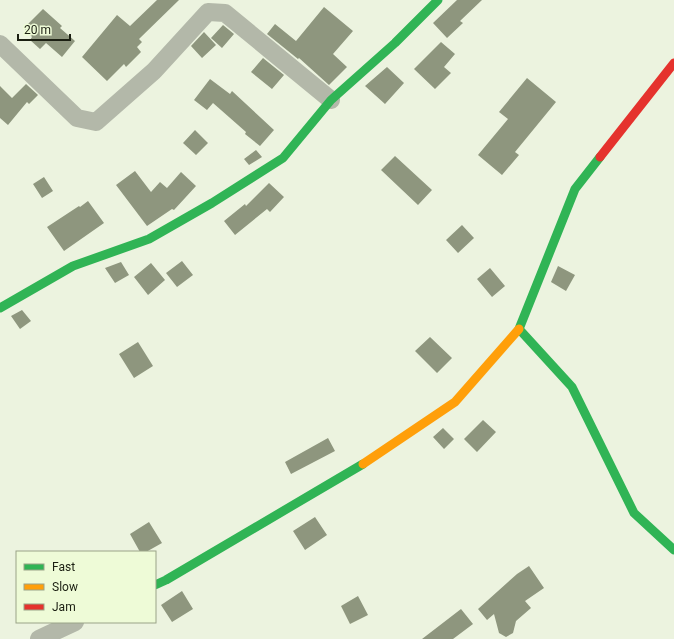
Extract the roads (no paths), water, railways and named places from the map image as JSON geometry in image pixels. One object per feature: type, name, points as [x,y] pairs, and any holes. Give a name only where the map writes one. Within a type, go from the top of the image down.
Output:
[{"type":"street","points":[[0,308],[73,266],[149,239],[212,203],[283,158],[330,100],[395,43],[438,0]]},
{"type":"street","points":[[0,44],[77,118],[96,122],[154,71],[208,12],[224,13],[330,100]]},
{"type":"street","points":[[156,585],[365,462],[455,402],[519,329],[575,189],[674,63]]},
{"type":"street","points":[[519,329],[572,387],[634,513],[674,550]]},
{"type":"street","points":[[39,639],[73,623]]}]
